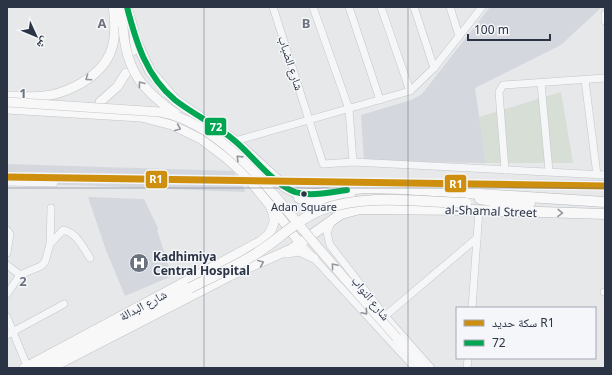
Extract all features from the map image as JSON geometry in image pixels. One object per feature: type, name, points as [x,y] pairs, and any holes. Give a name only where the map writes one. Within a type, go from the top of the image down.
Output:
[{"type":"highway","points":[[131,51],[143,60],[166,91],[175,100],[235,141],[285,187],[297,193],[316,194],[364,188],[402,189],[604,202]]},
{"type":"highway","points":[[252,172],[281,191],[312,201],[371,194],[475,198],[503,202]]},
{"type":"highway","points":[[30,368],[242,262],[273,242],[300,221],[326,209],[350,203],[376,201],[577,204],[604,202]]},
{"type":"highway","name":"al-Shamal Street","points":[[307,236],[328,224],[341,214],[360,209],[479,210],[605,214]]},
{"type":"main road","points":[[7,96],[37,97],[54,94],[71,88],[99,70],[111,54],[114,35],[113,7]]},
{"type":"main road","points":[[120,7],[128,59],[136,77],[154,97],[182,117],[215,137],[252,172],[424,368]]},
{"type":"main road","points":[[114,35],[117,47],[131,51],[127,7]]},
{"type":"main road","points":[[100,102],[117,87],[126,73]]},
{"type":"main road","points":[[7,102],[140,110],[182,117]]},
{"type":"main road","points":[[7,109],[141,117],[172,125],[207,143],[246,176],[287,225],[307,236],[278,255]]},
{"type":"main road","points":[[73,112],[86,110]]},
{"type":"main road","name":"شارع البدالة","points":[[30,368],[267,237],[274,225],[273,211],[270,205]]},
{"type":"main road","points":[[278,255],[298,251],[314,254]]},
{"type":"main road","name":"شارع البدالة","points":[[51,368],[230,276],[278,255]]},
{"type":"street","name":"شارع الضباب","points":[[273,7],[324,164],[353,162]]},
{"type":"street","points":[[313,7],[349,109],[353,162],[549,171],[601,175],[585,80]]},
{"type":"street","points":[[348,7],[380,100]]},
{"type":"street","points":[[381,7],[410,91]]},
{"type":"street","points":[[414,7],[434,68]]},
{"type":"street","points":[[450,7],[459,36]]},
{"type":"street","points":[[235,141],[410,91],[434,68],[481,8]]},
{"type":"street","points":[[605,14],[605,21]]},
{"type":"street","points":[[505,170],[499,92],[503,85],[605,78]]},
{"type":"street","points":[[541,83],[549,171]]},
{"type":"street","points":[[7,182],[54,183]]},
{"type":"street","points":[[7,294],[20,275],[42,266],[45,262],[50,244],[52,208]]},
{"type":"street","points":[[472,307],[479,210]]},
{"type":"street","points":[[320,243],[330,245],[327,233],[328,224]]},
{"type":"street","points":[[7,230],[10,234],[7,253]]},
{"type":"street","points":[[50,244],[63,230],[69,232],[77,238],[90,258]]},
{"type":"street","name":"شارع النواب","points":[[307,236],[314,254],[415,368]]},
{"type":"street","points":[[385,316],[477,238]]},
{"type":"street","name":"شارع النواب","points":[[330,245],[385,316],[431,368]]},
{"type":"street","points":[[7,265],[20,275]]},
{"type":"street","points":[[10,334],[64,304]]},
{"type":"street","points":[[7,317],[10,334],[30,368]]},
{"type":"shaded area","points":[[490,7],[602,7],[561,45],[475,88],[486,163],[364,161],[361,115],[411,100],[422,94]]},
{"type":"shaded area","points":[[561,92],[573,163],[486,163],[479,117]]},
{"type":"shaded area","points":[[7,164],[233,171],[245,192],[74,185],[7,184]]},
{"type":"shaded area","points":[[279,178],[605,180],[605,191],[287,185]]},
{"type":"shaded area","points":[[88,197],[144,199],[158,228],[157,230],[172,276],[125,296],[106,250]]},
{"type":"rail line","name":"R1","points":[[7,177],[605,186]]},
{"type":"transit line","name":"72","points":[[127,7],[138,45],[149,69],[165,91],[175,100],[228,135],[271,176],[287,188],[295,192],[308,194],[321,194],[347,190]]},
{"type":"place","name":"Adan Square","points":[[304,194]]},
{"type":"place","name":"Kadhimiya Central Hospital","points":[[139,263]]}]
